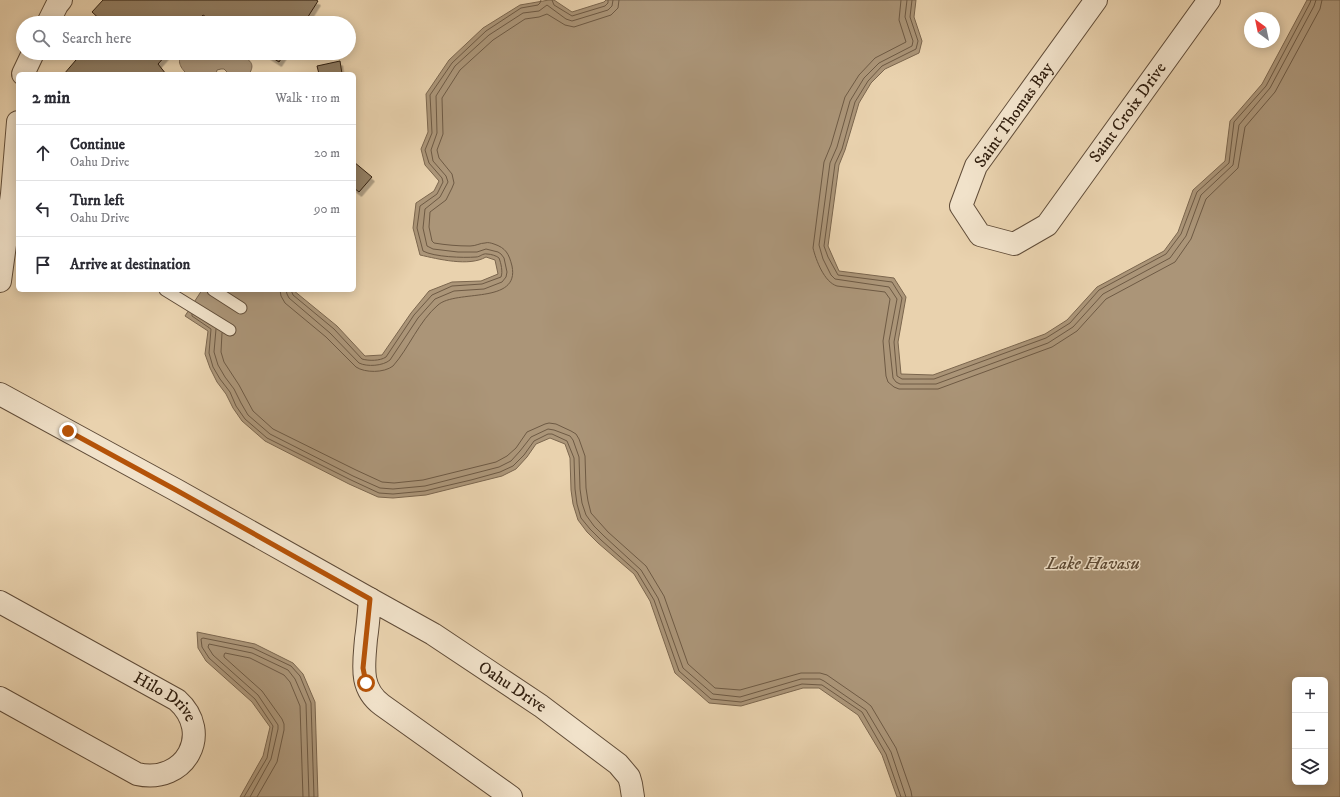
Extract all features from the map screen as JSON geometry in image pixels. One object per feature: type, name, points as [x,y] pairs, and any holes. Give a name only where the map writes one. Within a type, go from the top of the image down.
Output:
[{"type":"street","points":[[52,16],[61,0]]},
{"type":"street","name":"Saint Thomas Bay","points":[[1046,225],[1014,244],[980,235],[961,206],[976,166],[1096,0]]},
{"type":"street","name":"Saint Croix Drive","points":[[1046,225],[1209,0]]},
{"type":"street","points":[[24,72],[30,60]]},
{"type":"street","points":[[0,281],[15,196],[16,167]]},
{"type":"street","name":"Oahu Drive","points":[[0,394],[176,490],[433,634],[546,710],[618,764],[629,777],[632,784],[633,797]]},
{"type":"street","points":[[370,599],[363,672],[367,687],[371,694],[382,705],[511,797]]},
{"type":"street","name":"Hilo Drive","points":[[0,602],[177,700],[187,710],[190,717],[193,731],[193,742],[185,759],[175,769],[158,776],[144,776],[137,774],[0,698]]},
{"type":"lane","points":[[167,292],[230,330]]},
{"type":"lane","points":[[216,292],[241,308]]},
{"type":"water","name":"Lake Havasu","points":[[549,0],[554,0],[572,12],[604,2],[606,0],[916,0],[914,17],[922,41],[919,53],[885,69],[871,83],[859,103],[839,165],[828,246],[839,271],[894,278],[906,297],[898,342],[901,374],[933,375],[1045,334],[1067,320],[1097,287],[1164,251],[1178,232],[1193,190],[1225,161],[1230,121],[1262,84],[1307,0],[1340,0],[1340,797],[897,797],[882,755],[858,715],[819,688],[803,688],[741,706],[709,703],[675,673],[650,601],[634,574],[598,543],[578,520],[573,504],[571,490],[570,458],[565,444],[550,438],[536,444],[516,469],[502,476],[426,495],[393,498],[378,497],[349,484],[265,441],[242,421],[217,382],[205,354],[208,331],[185,316],[201,292],[295,292],[337,326],[365,356],[382,355],[411,313],[429,291],[452,282],[481,281],[498,274],[495,260],[486,257],[479,260],[462,262],[420,255],[413,228],[416,203],[434,191],[439,181],[425,165],[421,149],[428,132],[426,94],[449,60],[483,28],[520,5]]},
{"type":"water","points":[[180,60],[248,60],[252,66],[250,72],[227,72],[224,69],[221,69],[217,70],[216,72],[185,72],[181,67]]},
{"type":"water","points":[[197,632],[255,644],[293,663],[303,674],[315,702],[318,797],[240,797],[263,756],[270,727],[252,702],[206,661],[198,648]]},
{"type":"building","points":[[103,0],[318,1],[308,16],[96,16],[92,12]]},
{"type":"building","points":[[76,60],[162,60],[158,64],[164,72],[66,72]]},
{"type":"building","points":[[340,61],[342,72],[318,72],[317,66]]},
{"type":"building","points":[[356,164],[372,177],[359,192],[356,190]]},
{"type":"route","points":[[68,431],[370,599],[363,668],[366,683]]}]
